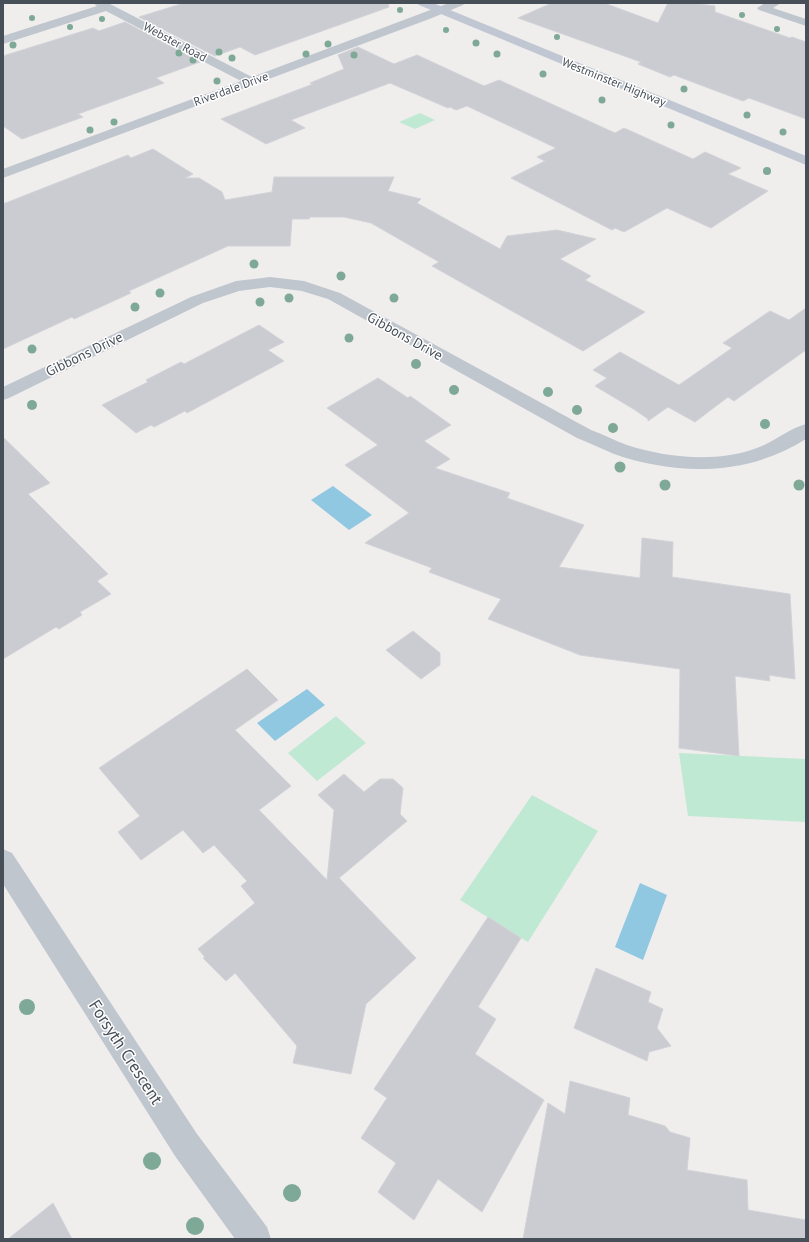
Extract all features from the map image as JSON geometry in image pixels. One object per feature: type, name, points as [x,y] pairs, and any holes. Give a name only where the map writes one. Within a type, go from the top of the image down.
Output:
[{"type":"main road","name":"Westminster Highway","points":[[423,3],[806,161]]},
{"type":"street","name":"Riverdale Drive","points":[[3,174],[442,11],[459,3]]},
{"type":"street","points":[[775,3],[763,8],[806,23]]},
{"type":"street","points":[[3,40],[103,5]]},
{"type":"street","name":"Webster Road","points":[[103,5],[250,82]]},
{"type":"street","name":"Gibbons Drive","points":[[3,394],[197,300],[236,286],[270,282],[304,286],[334,296],[584,434],[625,451],[662,460],[693,463],[731,462],[768,452],[794,439],[806,430]]},
{"type":"street","name":"Forsyth Crescent","points":[[3,861],[186,1145],[255,1239]]},
{"type":"green space","points":[[420,113],[435,120],[415,129],[399,122]]},
{"type":"green space","points":[[336,716],[366,743],[317,781],[288,753]]},
{"type":"green space","points":[[679,753],[806,759],[806,822],[688,816]]},
{"type":"green space","points":[[532,795],[598,831],[528,942],[460,900]]},
{"type":"water","points":[[333,486],[372,515],[349,530],[311,500]]},
{"type":"water","points":[[307,689],[325,705],[275,741],[257,723]]},
{"type":"water","points":[[640,883],[667,895],[643,960],[615,947]]},
{"type":"building","points":[[184,3],[388,3],[389,7],[255,55],[240,47],[215,56],[139,17]]},
{"type":"building","points":[[552,3],[604,3],[658,23],[668,3],[690,3],[715,6],[715,12],[790,38],[792,37],[806,42],[806,119],[749,98],[743,101],[674,75],[670,77],[638,64],[641,62],[518,18]]},
{"type":"building","points":[[125,22],[200,62],[156,78],[164,83],[78,114],[83,117],[22,139],[3,126],[3,56],[93,28],[99,31]]},
{"type":"building","points":[[358,47],[394,64],[417,55],[484,86],[499,80],[615,133],[624,128],[693,159],[705,152],[741,168],[728,174],[768,191],[711,228],[667,208],[624,232],[615,228],[612,230],[511,178],[545,161],[537,157],[556,148],[467,106],[456,110],[450,107],[448,108],[390,83],[291,120],[305,128],[266,144],[221,119],[313,84],[310,83],[344,69],[338,55]]},
{"type":"building","points":[[153,149],[193,174],[185,178],[199,178],[222,192],[225,200],[272,192],[274,177],[394,177],[388,191],[421,199],[417,203],[500,249],[507,236],[557,230],[596,239],[560,259],[591,276],[585,280],[645,312],[583,351],[432,266],[439,262],[371,223],[344,217],[310,217],[309,219],[292,219],[290,246],[228,246],[129,291],[131,293],[74,319],[72,317],[3,349],[3,204],[128,155],[131,158]]},
{"type":"building","points":[[806,308],[806,350],[734,401],[728,397],[695,422],[668,407],[648,421],[648,419],[635,410],[595,386],[607,378],[593,370],[620,352],[679,385],[732,348],[723,343],[770,311],[789,320]]},
{"type":"building","points":[[259,325],[284,342],[268,350],[284,361],[187,413],[185,411],[154,427],[151,425],[136,433],[102,405],[148,382],[146,380],[181,362],[184,364]]},
{"type":"building","points":[[378,378],[408,398],[410,396],[451,425],[424,441],[450,459],[435,468],[510,493],[507,498],[584,525],[559,567],[640,578],[642,538],[673,542],[672,577],[790,594],[795,679],[769,675],[770,681],[735,676],[739,756],[679,748],[680,669],[580,655],[488,619],[501,599],[429,572],[432,568],[365,543],[409,513],[345,465],[378,445],[327,408]]},
{"type":"building","points":[[3,437],[50,483],[28,494],[108,574],[97,581],[111,594],[80,612],[82,615],[59,629],[56,627],[3,659]]},
{"type":"building","points":[[413,631],[440,653],[440,665],[421,679],[386,650]]},
{"type":"building","points":[[247,669],[278,700],[235,730],[291,786],[259,810],[327,880],[334,810],[318,795],[344,774],[364,792],[380,779],[393,779],[403,788],[400,814],[407,821],[339,878],[416,958],[366,1004],[351,1074],[293,1063],[297,1046],[235,973],[226,981],[203,958],[205,957],[198,949],[255,903],[241,886],[247,881],[214,845],[203,853],[183,830],[141,860],[118,832],[140,816],[99,768]]},
{"type":"building","points":[[488,917],[521,938],[478,1007],[496,1019],[475,1054],[544,1100],[482,1212],[438,1179],[414,1220],[378,1192],[396,1163],[361,1138],[387,1098],[374,1089]]},
{"type":"building","points":[[596,968],[651,992],[648,1002],[663,1009],[657,1028],[671,1046],[649,1052],[647,1061],[574,1028]]},
{"type":"building","points":[[570,1081],[630,1098],[628,1115],[665,1126],[670,1132],[690,1138],[687,1170],[747,1180],[748,1210],[806,1220],[806,1239],[523,1239],[548,1103],[565,1114]]},
{"type":"building","points":[[53,1203],[72,1239],[8,1239]]}]
